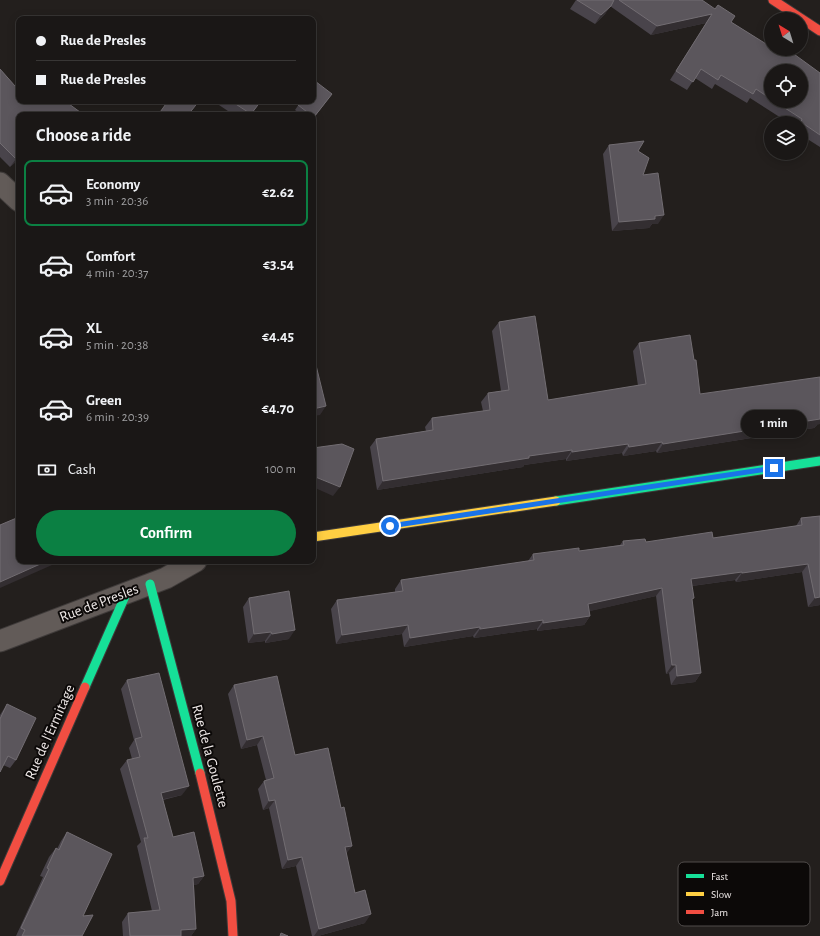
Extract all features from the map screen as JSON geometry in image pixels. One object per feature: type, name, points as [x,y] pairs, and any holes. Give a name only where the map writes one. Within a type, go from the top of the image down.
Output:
[{"type":"street","points":[[773,0],[820,32]]},
{"type":"street","points":[[0,183],[16,198]]},
{"type":"street","points":[[316,538],[820,461]]},
{"type":"street","name":"Rue de Presles","points":[[0,641],[166,578],[191,564]]},
{"type":"street","name":"Rue de la Goulette","points":[[150,584],[208,804],[231,901],[233,936]]},
{"type":"street","name":"Rue de l'Ermitage","points":[[0,881],[126,594]]},
{"type":"building","points":[[577,0],[614,0],[611,6],[601,15]]},
{"type":"building","points":[[619,0],[702,0],[715,9],[718,5],[735,16],[731,22],[764,43],[764,56],[797,56],[808,64],[764,64],[764,94],[756,89],[753,94],[721,75],[718,80],[701,69],[693,82],[676,71],[712,14],[657,26]]},
{"type":"building","points":[[808,64],[820,73],[820,135],[808,127],[808,116],[797,116],[785,108],[808,108]]},
{"type":"building","points":[[0,69],[15,86],[16,84],[16,104],[69,104],[80,112],[16,112],[16,159],[0,143]]},
{"type":"building","points":[[316,82],[332,94],[316,114],[316,112],[307,112],[298,105],[316,104]]},
{"type":"building","points":[[166,104],[197,104],[190,112],[160,112]]},
{"type":"building","points":[[236,104],[259,104],[253,112],[248,112]]},
{"type":"building","points":[[644,141],[638,151],[649,158],[643,175],[658,173],[664,215],[655,216],[655,219],[619,222],[609,145]]},
{"type":"building","points":[[535,316],[548,400],[646,384],[639,343],[690,335],[694,360],[696,360],[700,394],[820,377],[820,419],[663,444],[662,442],[629,447],[628,444],[572,452],[572,450],[529,456],[529,458],[383,481],[376,439],[433,430],[432,418],[490,410],[488,393],[509,390],[499,322]]},
{"type":"building","points":[[316,365],[326,406],[316,408]]},
{"type":"building","points":[[342,444],[354,449],[340,487],[316,477],[316,448]]},
{"type":"building","points":[[820,516],[820,597],[815,598],[808,564],[691,579],[701,673],[677,676],[676,665],[672,665],[662,588],[588,604],[590,616],[543,623],[543,620],[480,629],[480,627],[410,638],[408,625],[342,635],[337,600],[403,591],[401,580],[534,560],[533,554],[579,548],[579,551],[624,545],[623,541],[645,539],[646,542],[712,532],[713,538],[802,525],[801,518]]},
{"type":"building","points":[[16,518],[16,564],[40,564],[0,582],[0,525]]},
{"type":"building","points":[[289,591],[295,630],[272,634],[271,632],[254,634],[249,598]]},
{"type":"building","points":[[159,673],[189,786],[161,793],[173,837],[194,832],[204,876],[193,878],[196,929],[181,930],[181,936],[130,936],[128,913],[160,910],[144,838],[148,838],[127,760],[140,757],[135,739],[142,737],[127,680]]},
{"type":"building","points":[[277,676],[295,755],[328,748],[341,808],[344,807],[352,846],[345,847],[355,893],[365,890],[371,914],[319,929],[302,857],[288,860],[275,800],[269,801],[264,781],[274,778],[263,736],[247,740],[234,685]]},
{"type":"building","points":[[7,704],[36,718],[16,760],[8,756],[0,772],[0,719]]},
{"type":"building","points":[[67,832],[112,854],[83,916],[93,915],[82,936],[22,936],[25,930],[21,928],[49,869],[47,868],[56,848],[59,850]]},
{"type":"building","points":[[281,933],[288,936],[280,936]]},
{"type":"traffic: fast","points":[[556,501],[820,461]]},
{"type":"traffic: fast","points":[[150,584],[200,773]]},
{"type":"traffic: fast","points":[[85,687],[126,594]]},
{"type":"traffic: slow","points":[[316,537],[556,501]]},
{"type":"traffic: jam","points":[[773,0],[820,31]]},
{"type":"traffic: jam","points":[[0,881],[85,687]]},
{"type":"traffic: jam","points":[[200,773],[231,901],[233,936]]},
{"type":"route","points":[[390,526],[774,468]]}]
